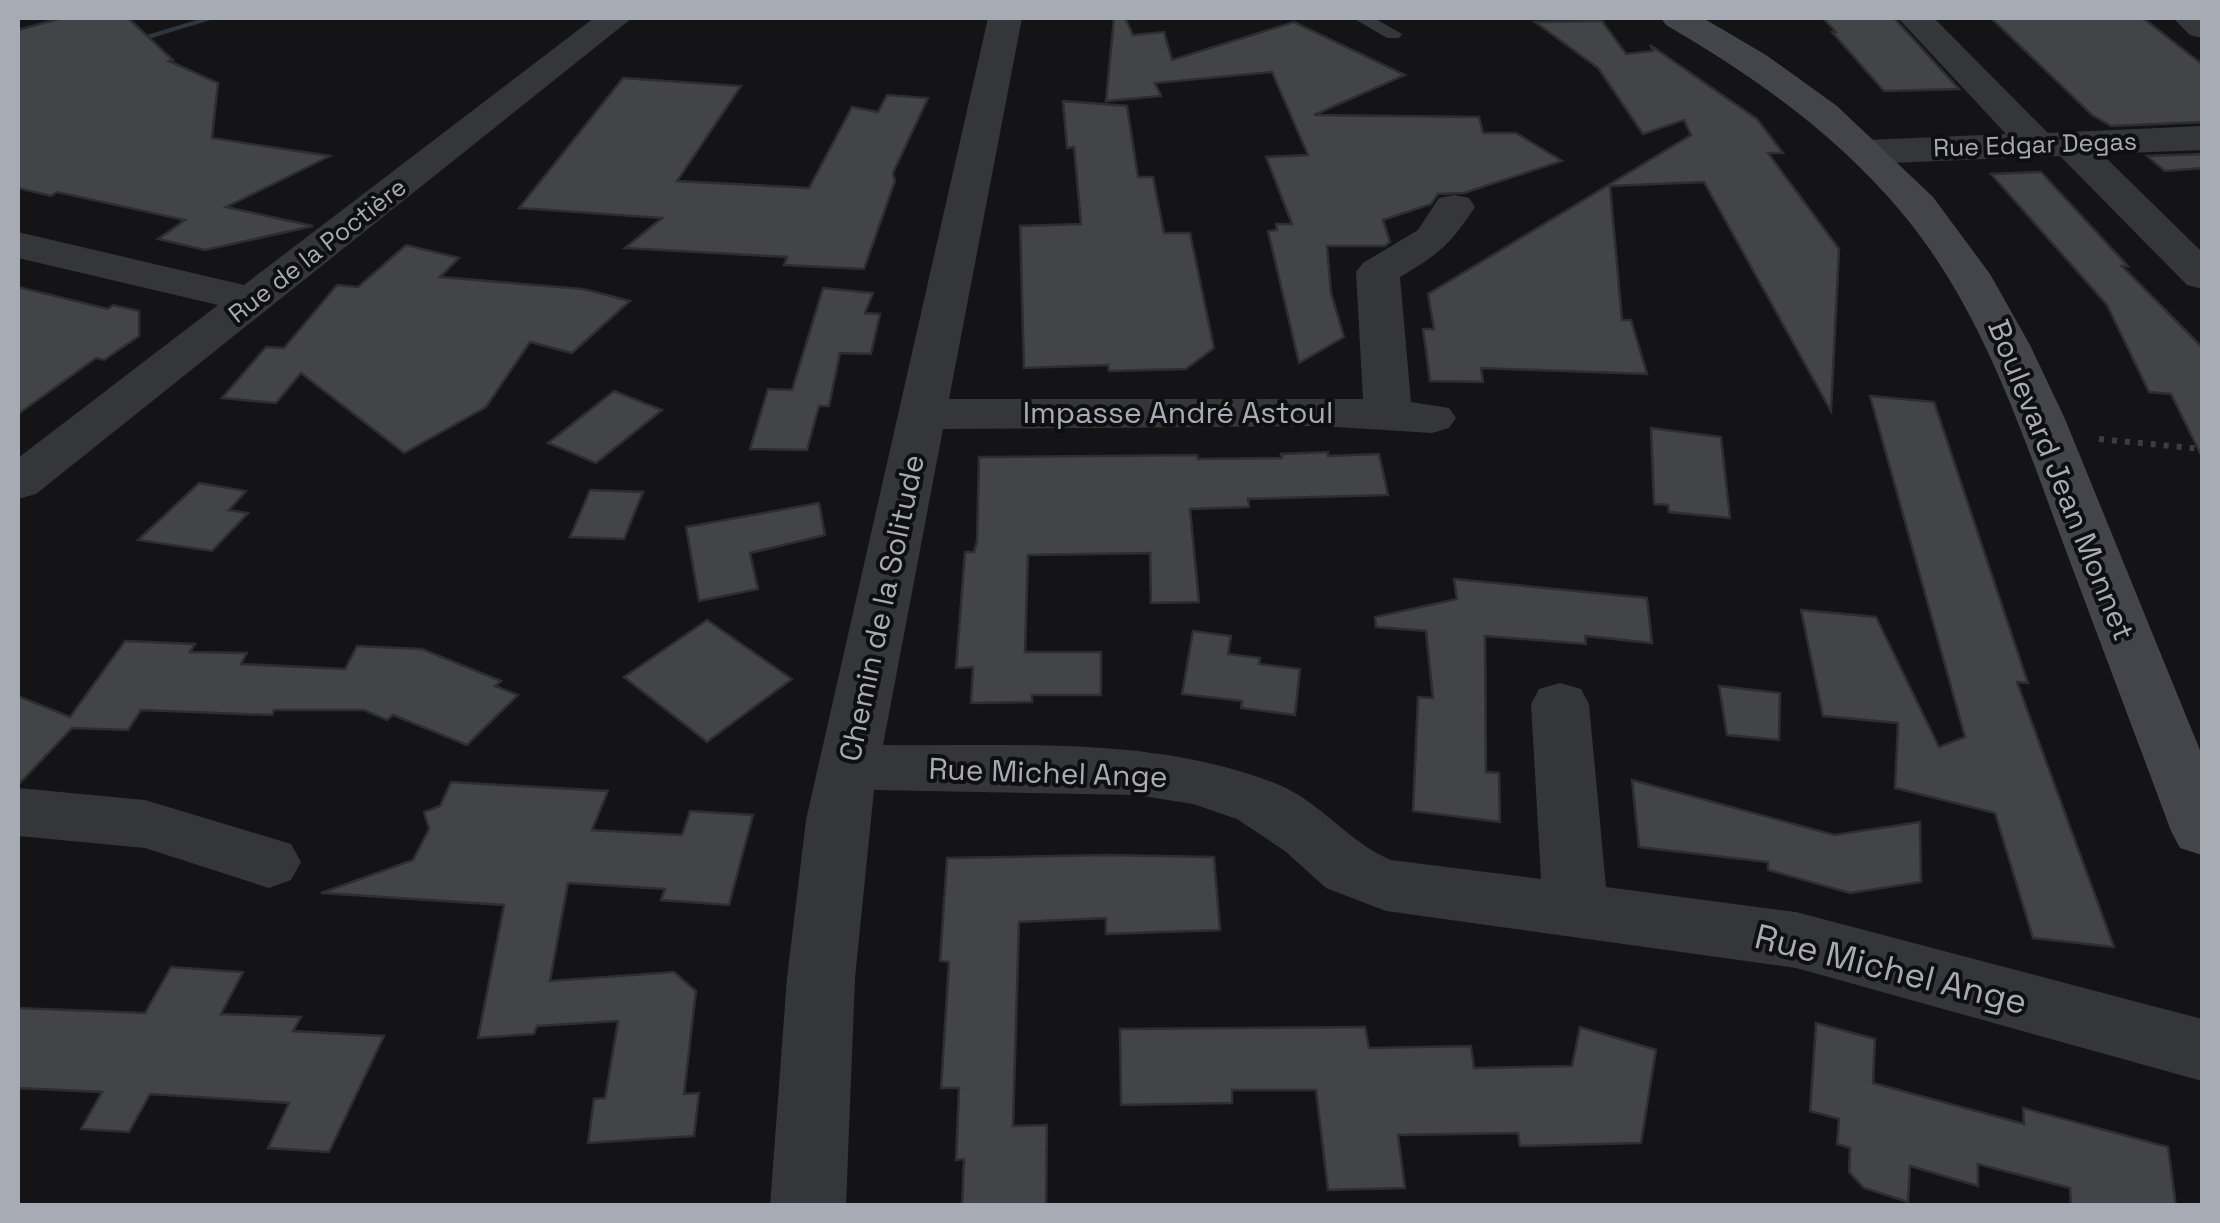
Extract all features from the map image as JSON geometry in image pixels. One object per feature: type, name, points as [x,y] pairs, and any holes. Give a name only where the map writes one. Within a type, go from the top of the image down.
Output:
[{"type":"main road","name":"Boulevard Jean Monnet","points":[[1678,18],[1770,72],[1867,152],[1943,238],[1990,308],[2048,434],[2202,831]]},
{"type":"street","name":"Rue de la Poctière","points":[[18,483],[615,18]]},
{"type":"street","name":"Chemin de la Solitude","points":[[808,1206],[829,880],[849,767],[1006,18]]},
{"type":"street","points":[[1915,18],[2202,276]]},
{"type":"street","points":[[2190,18],[2202,28]]},
{"type":"street","name":"Rue Edgar Degas","points":[[1867,152],[2202,138]]},
{"type":"street","name":"Impasse André Astoul","points":[[923,414],[1320,412],[1410,416],[1378,272],[1432,239],[1454,207]]},
{"type":"street","points":[[18,245],[253,300]]},
{"type":"street","points":[[1560,704],[1575,911]]},
{"type":"street","name":"Rue Michel Ange","points":[[849,767],[1136,772],[1196,781],[1258,802],[1307,834],[1349,870],[1386,885],[1796,940],[2202,1050]]},
{"type":"street","points":[[18,812],[145,824],[269,862]]},
{"type":"lane","points":[[1362,18],[1393,34]]},
{"type":"path","points":[[2048,434],[2202,449]]},
{"type":"building","points":[[62,18],[128,18],[173,60],[169,61],[218,83],[212,138],[330,156],[226,207],[313,226],[205,250],[158,239],[185,220],[57,192],[51,196],[18,188],[18,30]]},
{"type":"building","points":[[1114,18],[1125,18],[1133,35],[1164,32],[1172,60],[1294,22],[1405,75],[1314,115],[1479,117],[1483,133],[1516,133],[1562,161],[1464,193],[1438,194],[1431,204],[1383,220],[1390,242],[1385,246],[1327,246],[1331,293],[1344,337],[1299,363],[1268,231],[1277,230],[1276,224],[1292,224],[1266,157],[1308,155],[1272,72],[1155,83],[1161,96],[1106,101]]},
{"type":"building","points":[[1823,18],[1894,18],[1959,89],[1884,91]]},
{"type":"building","points":[[1991,18],[2143,18],[2202,64],[2202,122],[2111,126],[2092,115]]},
{"type":"building","points":[[1602,21],[1626,54],[1653,51],[1650,45],[1757,119],[1783,153],[1768,153],[1839,249],[1831,411],[1704,182],[1610,186],[1622,320],[1631,320],[1647,374],[1481,368],[1483,382],[1430,381],[1423,329],[1434,329],[1428,294],[1691,135],[1684,120],[1643,134],[1598,68],[1535,22]]},
{"type":"building","points":[[623,78],[741,86],[677,181],[809,188],[852,107],[878,112],[887,95],[928,98],[893,173],[895,181],[864,269],[784,265],[787,257],[625,248],[662,218],[519,208]]},
{"type":"building","points":[[1063,101],[1127,106],[1138,177],[1153,177],[1164,233],[1190,233],[1214,348],[1186,369],[1109,371],[1108,365],[1024,368],[1020,226],[1081,224],[1074,147],[1067,148]]},
{"type":"building","points":[[2202,154],[2202,168],[2165,171],[2147,156]]},
{"type":"building","points":[[2041,172],[2128,266],[2122,266],[2202,347],[2202,457],[2171,394],[2149,392],[2107,305],[1991,174]]},
{"type":"building","points":[[406,245],[459,258],[440,277],[583,289],[630,301],[572,353],[530,342],[486,407],[404,453],[301,373],[276,403],[222,398],[266,347],[284,348],[337,285],[358,287]]},
{"type":"building","points":[[18,287],[108,309],[113,305],[139,311],[139,336],[104,360],[96,358],[18,414]]},
{"type":"building","points":[[823,288],[873,293],[865,313],[880,314],[871,354],[840,353],[829,406],[819,406],[807,450],[750,449],[768,389],[792,390]]},
{"type":"building","points":[[614,391],[662,410],[596,463],[548,443]]},
{"type":"building","points":[[1870,396],[1934,402],[2028,683],[2017,682],[2114,947],[2033,938],[1995,813],[1895,788],[1898,723],[1823,716],[1801,610],[1876,617],[1939,747],[1965,737]]},
{"type":"building","points":[[1651,428],[1721,437],[1730,518],[1669,512],[1668,505],[1654,504]]},
{"type":"building","points":[[1328,452],[1328,456],[1379,454],[1388,495],[1248,499],[1249,507],[1190,509],[1199,602],[1151,603],[1150,553],[1028,555],[1025,652],[1101,652],[1101,695],[1032,695],[1032,702],[971,703],[973,667],[956,668],[965,552],[974,552],[977,541],[979,457],[1282,458],[1281,454]]},
{"type":"building","points":[[199,483],[246,491],[229,510],[248,513],[212,551],[138,540]]},
{"type":"building","points":[[590,490],[643,492],[624,539],[570,537]]},
{"type":"building","points":[[819,503],[825,535],[750,553],[758,589],[699,601],[686,527]]},
{"type":"building","points":[[1454,579],[1647,598],[1652,643],[1585,636],[1586,644],[1485,636],[1486,772],[1499,773],[1500,822],[1413,811],[1418,697],[1433,698],[1426,631],[1376,627],[1375,617],[1457,599]]},
{"type":"building","points":[[707,620],[792,679],[707,742],[624,677]]},
{"type":"building","points":[[1193,631],[1231,636],[1228,654],[1260,658],[1259,664],[1300,669],[1295,715],[1241,708],[1242,701],[1182,694]]},
{"type":"building","points":[[125,641],[195,644],[190,652],[247,653],[241,664],[345,669],[357,646],[422,649],[501,681],[495,686],[518,695],[467,745],[393,715],[387,720],[364,710],[274,710],[272,715],[141,710],[128,730],[72,728],[18,785],[18,696],[70,717]]},
{"type":"building","points":[[1719,686],[1780,693],[1779,740],[1727,735]]},
{"type":"building","points":[[1632,780],[1834,835],[1920,822],[1921,882],[1850,893],[1768,870],[1768,862],[1639,847]]},
{"type":"building","points":[[451,782],[608,791],[592,830],[682,835],[690,811],[753,815],[729,905],[661,900],[665,889],[568,883],[550,981],[674,972],[696,991],[684,1094],[699,1093],[694,1136],[588,1143],[594,1099],[605,1098],[618,1021],[537,1026],[534,1034],[478,1038],[504,905],[321,893],[413,860],[429,829],[424,812],[440,806]]},
{"type":"building","points":[[1214,857],[1220,930],[1106,934],[1106,918],[1019,922],[1013,1126],[1047,1125],[1046,1206],[962,1206],[964,1159],[956,1160],[959,1088],[941,1088],[949,962],[940,961],[947,858]]},
{"type":"building","points":[[171,967],[243,972],[221,1014],[301,1017],[293,1031],[384,1036],[329,1152],[268,1148],[289,1103],[150,1094],[129,1132],[81,1129],[102,1092],[18,1088],[18,1008],[145,1013]]},
{"type":"building","points":[[1816,1023],[1875,1039],[1873,1083],[2024,1124],[2023,1108],[2168,1147],[2176,1206],[2071,1206],[2070,1188],[1978,1164],[1978,1186],[1910,1166],[1908,1202],[1864,1188],[1849,1172],[1850,1148],[1837,1144],[1839,1119],[1810,1111]]},
{"type":"building","points":[[1365,1027],[1369,1048],[1471,1046],[1474,1068],[1572,1066],[1580,1027],[1656,1050],[1641,1143],[1520,1146],[1518,1133],[1398,1135],[1405,1188],[1328,1190],[1316,1090],[1232,1090],[1232,1103],[1121,1105],[1120,1029]]},
{"type":"waterway","points":[[129,42],[212,18]]}]
